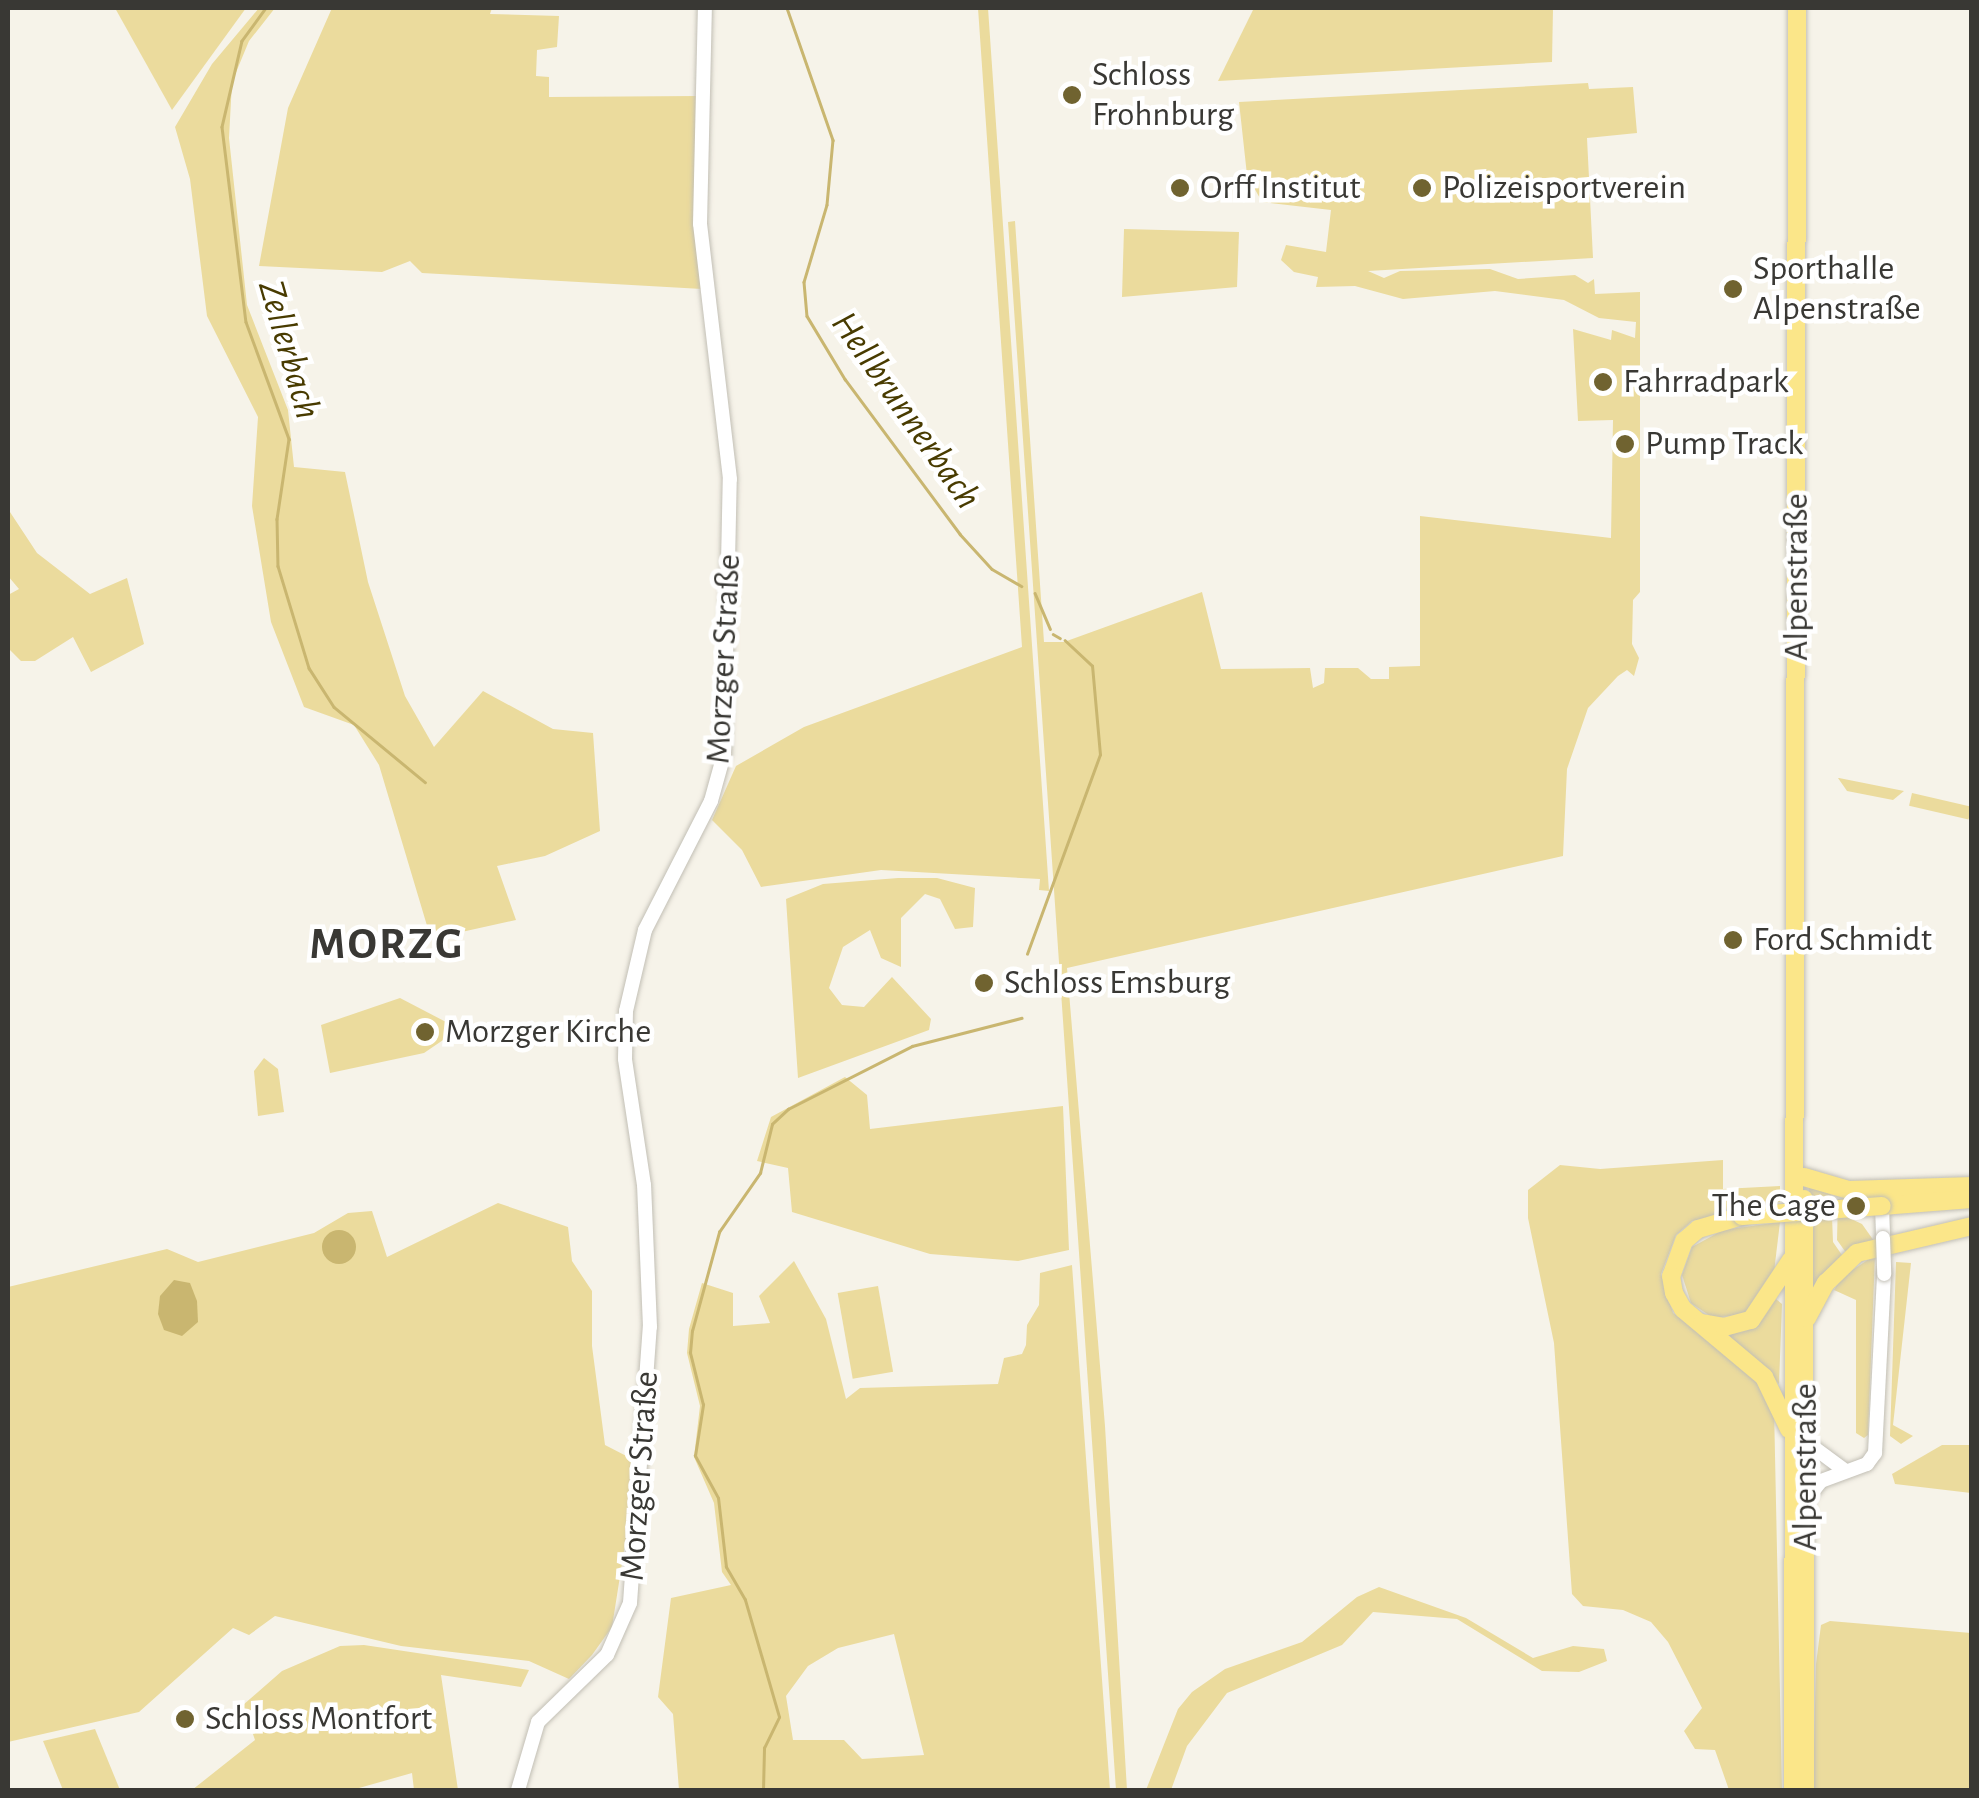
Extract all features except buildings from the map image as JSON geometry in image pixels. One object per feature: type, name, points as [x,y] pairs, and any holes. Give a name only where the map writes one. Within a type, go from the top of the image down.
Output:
[{"type":"main road","name":"Alpenstraße","points":[[1797,8],[1798,1146],[1792,1258],[1799,1437],[1806,1500],[1805,1790]]},
{"type":"main road","name":"Alpenstraße","points":[[1793,1790],[1799,1437],[1807,1318],[1804,1177],[1798,1146]]},
{"type":"main road","points":[[1804,1177],[1849,1190],[1972,1186]]},
{"type":"main road","points":[[1799,1437],[1758,1369],[1696,1322],[1674,1292],[1675,1256],[1698,1229],[1742,1216],[1972,1198]]},
{"type":"main road","points":[[1807,1318],[1826,1283],[1857,1253],[1972,1226]]},
{"type":"main road","points":[[1696,1322],[1724,1328],[1751,1320],[1792,1258]]},
{"type":"street","name":"Morzger Straße","points":[[518,1790],[538,1722],[607,1655],[630,1603],[642,1504],[650,1327],[644,1184],[624,1060],[628,999],[651,915],[711,801],[724,754],[730,479],[700,224],[704,8]]},
{"type":"street","points":[[1806,1500],[1844,1470],[1867,1464],[1879,1440],[1882,1206]]},
{"type":"street","points":[[1799,1437],[1844,1470]]},
{"type":"shaded area","points":[[115,8],[246,8],[172,110]]},
{"type":"shaded area","points":[[259,8],[275,8],[249,41],[232,82],[229,138],[247,305],[288,410],[294,467],[345,472],[368,582],[405,696],[434,747],[483,691],[553,729],[593,733],[600,831],[545,856],[497,866],[516,920],[439,937],[435,928],[428,929],[379,765],[354,725],[304,707],[271,622],[252,506],[258,417],[207,316],[190,179],[175,127],[212,64]]},
{"type":"shaded area","points":[[332,8],[492,8],[490,14],[559,16],[557,47],[537,50],[536,76],[549,77],[549,97],[697,96],[694,205],[702,289],[422,273],[410,261],[382,272],[259,266],[288,108]]},
{"type":"shaded area","points":[[978,8],[988,8],[1049,891],[1039,890],[1040,879],[881,870],[761,887],[742,850],[712,820],[736,766],[804,727],[1022,647]]},
{"type":"shaded area","points":[[1254,8],[1553,8],[1552,62],[1218,81]]},
{"type":"shaded area","points":[[1588,83],[1589,89],[1633,87],[1637,133],[1587,138],[1593,258],[1368,271],[1384,278],[1400,271],[1490,269],[1518,279],[1575,275],[1588,283],[1594,279],[1595,294],[1640,292],[1640,592],[1633,600],[1632,644],[1639,658],[1634,676],[1627,670],[1618,676],[1588,708],[1567,769],[1563,856],[1067,968],[1105,1426],[1127,1790],[1116,1790],[1008,222],[1015,221],[1044,642],[1064,642],[1202,592],[1221,669],[1310,668],[1313,688],[1324,683],[1325,668],[1358,668],[1371,679],[1389,679],[1389,667],[1420,666],[1420,516],[1611,538],[1613,420],[1578,421],[1573,329],[1611,340],[1612,330],[1635,338],[1636,322],[1599,318],[1564,300],[1495,291],[1403,299],[1355,286],[1316,287],[1318,277],[1294,272],[1281,260],[1286,245],[1326,252],[1331,210],[1262,202],[1247,175],[1239,102]]},
{"type":"shaded area","points":[[1124,229],[1239,232],[1237,287],[1122,297]]},
{"type":"shaded area","points":[[8,509],[37,553],[90,594],[127,578],[144,644],[91,672],[73,637],[35,661],[21,661],[8,648],[8,595],[19,589],[8,576]]},
{"type":"shaded area","points":[[1838,778],[1904,791],[1893,800],[1847,791]]},
{"type":"shaded area","points":[[1912,793],[1971,807],[1969,819],[1909,806]]},
{"type":"shaded area","points":[[937,878],[975,888],[973,927],[955,929],[940,899],[925,894],[901,918],[901,967],[881,958],[870,930],[843,947],[829,988],[842,1005],[864,1007],[892,977],[931,1019],[929,1030],[798,1078],[786,899],[823,884]]},
{"type":"shaded area","points":[[400,998],[446,1022],[449,1036],[424,1053],[330,1073],[321,1025]]},
{"type":"shaded area","points":[[264,1058],[278,1069],[284,1112],[258,1116],[254,1071]]},
{"type":"shaded area","points":[[845,1077],[867,1095],[870,1129],[1063,1106],[1069,1250],[1018,1261],[930,1254],[792,1212],[788,1168],[757,1161],[771,1117]]},
{"type":"shaded area","points":[[1723,1160],[1723,1189],[1780,1186],[1780,1202],[1692,1221],[1676,1235],[1661,1274],[1673,1313],[1747,1367],[1774,1407],[1782,1790],[1729,1790],[1715,1750],[1695,1749],[1684,1731],[1702,1708],[1668,1642],[1651,1622],[1623,1610],[1583,1606],[1572,1594],[1554,1343],[1528,1218],[1528,1190],[1560,1165],[1600,1169]]},
{"type":"shaded area","points":[[1809,1188],[1831,1191],[1833,1242],[1844,1258],[1812,1297]]},
{"type":"shaded area","points":[[1873,1196],[1874,1214],[1847,1217],[1862,1224],[1874,1241],[1847,1254],[1837,1240],[1838,1199]]},
{"type":"shaded area","points":[[498,1203],[568,1227],[572,1261],[592,1291],[592,1346],[605,1445],[638,1462],[612,1627],[592,1655],[569,1679],[529,1661],[401,1646],[275,1616],[249,1635],[233,1628],[139,1712],[8,1742],[8,1287],[167,1249],[198,1262],[314,1233],[348,1213],[372,1211],[387,1257]]},
{"type":"shaded area","points":[[1780,1222],[1774,1272],[1745,1314],[1713,1318],[1691,1303],[1682,1275],[1692,1247],[1723,1230]]},
{"type":"shaded area","points":[[339,1230],[351,1235],[356,1247],[351,1259],[339,1264],[327,1259],[322,1247],[327,1235]]},
{"type":"shaded area","points":[[1875,1255],[1868,1435],[1864,1438],[1856,1433],[1856,1300],[1834,1290],[1842,1277]]},
{"type":"shaded area","points":[[794,1261],[826,1319],[846,1399],[860,1388],[998,1384],[1004,1358],[1022,1354],[1026,1345],[1027,1325],[1039,1305],[1040,1273],[1072,1265],[1110,1790],[679,1790],[673,1714],[658,1697],[671,1598],[731,1585],[722,1572],[714,1503],[694,1457],[700,1406],[687,1353],[689,1329],[702,1283],[733,1293],[733,1326],[770,1323],[759,1296]],"holes":[[[894,1634],[924,1755],[862,1759],[844,1740],[793,1740],[786,1696],[808,1666],[838,1648]]]},
{"type":"shaded area","points":[[1896,1262],[1911,1263],[1893,1425],[1913,1436],[1901,1444],[1890,1436]]},
{"type":"shaded area","points":[[174,1280],[190,1283],[197,1301],[198,1322],[182,1336],[164,1330],[158,1314],[160,1296]]},
{"type":"shaded area","points":[[878,1286],[893,1372],[853,1379],[838,1293]]},
{"type":"shaded area","points":[[1776,1299],[1782,1304],[1779,1384],[1726,1333],[1755,1324]]},
{"type":"shaded area","points":[[1942,1445],[1971,1445],[1971,1493],[1895,1484],[1892,1474]]},
{"type":"shaded area","points":[[1379,1587],[1466,1618],[1533,1658],[1573,1646],[1604,1649],[1607,1661],[1579,1672],[1542,1671],[1457,1619],[1373,1612],[1342,1645],[1227,1693],[1187,1746],[1171,1790],[1146,1790],[1178,1709],[1192,1692],[1225,1669],[1302,1642],[1357,1597]]},
{"type":"shaded area","points":[[1830,1621],[1971,1633],[1971,1790],[1813,1790],[1816,1664],[1821,1625]]},
{"type":"shaded area","points":[[364,1645],[529,1670],[521,1687],[441,1675],[458,1790],[414,1790],[412,1773],[352,1790],[192,1790],[255,1740],[243,1705],[282,1671],[340,1646]]},
{"type":"shaded area","points":[[95,1729],[120,1790],[63,1790],[43,1741]]},
{"type":"waterway","name":"Zellerbach","points":[[266,8],[242,41],[222,127],[246,322],[289,439],[277,519],[278,566],[309,668],[334,707],[425,782]]},
{"type":"waterway","name":"Hellbrunnerbach","points":[[787,8],[833,140],[827,205],[804,282],[807,316],[845,379],[960,534],[992,569],[1022,586]]},
{"type":"waterway","name":"Hellbrunnerbach","points":[[1035,593],[1050,629]]},
{"type":"waterway","name":"Hellbrunnerbach","points":[[1053,634],[1060,638]]},
{"type":"waterway","points":[[1027,954],[1100,755],[1092,666],[1065,641]]},
{"type":"waterway","name":"Hellbrunnerbach","points":[[763,1790],[764,1748],[779,1717],[745,1600],[726,1567],[718,1498],[695,1456],[703,1405],[690,1353],[692,1331],[719,1232],[760,1173],[772,1124],[788,1109],[912,1046],[1021,1018]]},
{"type":"place","name":"Schloss Frohnburg","points":[[1072,95]]},
{"type":"place","name":"Orff Institut","points":[[1180,188]]},
{"type":"place","name":"Polizeisportverein","points":[[1422,188]]},
{"type":"place","name":"Sporthalle Alpenstraße","points":[[1733,289]]},
{"type":"place","name":"Fahrradpark","points":[[1603,382]]},
{"type":"place","name":"Pump Track","points":[[1625,444]]},
{"type":"place","name":"Ford Schmidt","points":[[1733,940]]},
{"type":"place","name":"Schloss Emsburg","points":[[984,983]]},
{"type":"place","name":"Morzger Kirche","points":[[425,1032]]},
{"type":"place","name":"The Cage","points":[[1856,1206]]},
{"type":"place","name":"Schloss Montfort","points":[[185,1719]]},
{"type":"district","name":"MORZG","points":[[387,945]]}]
